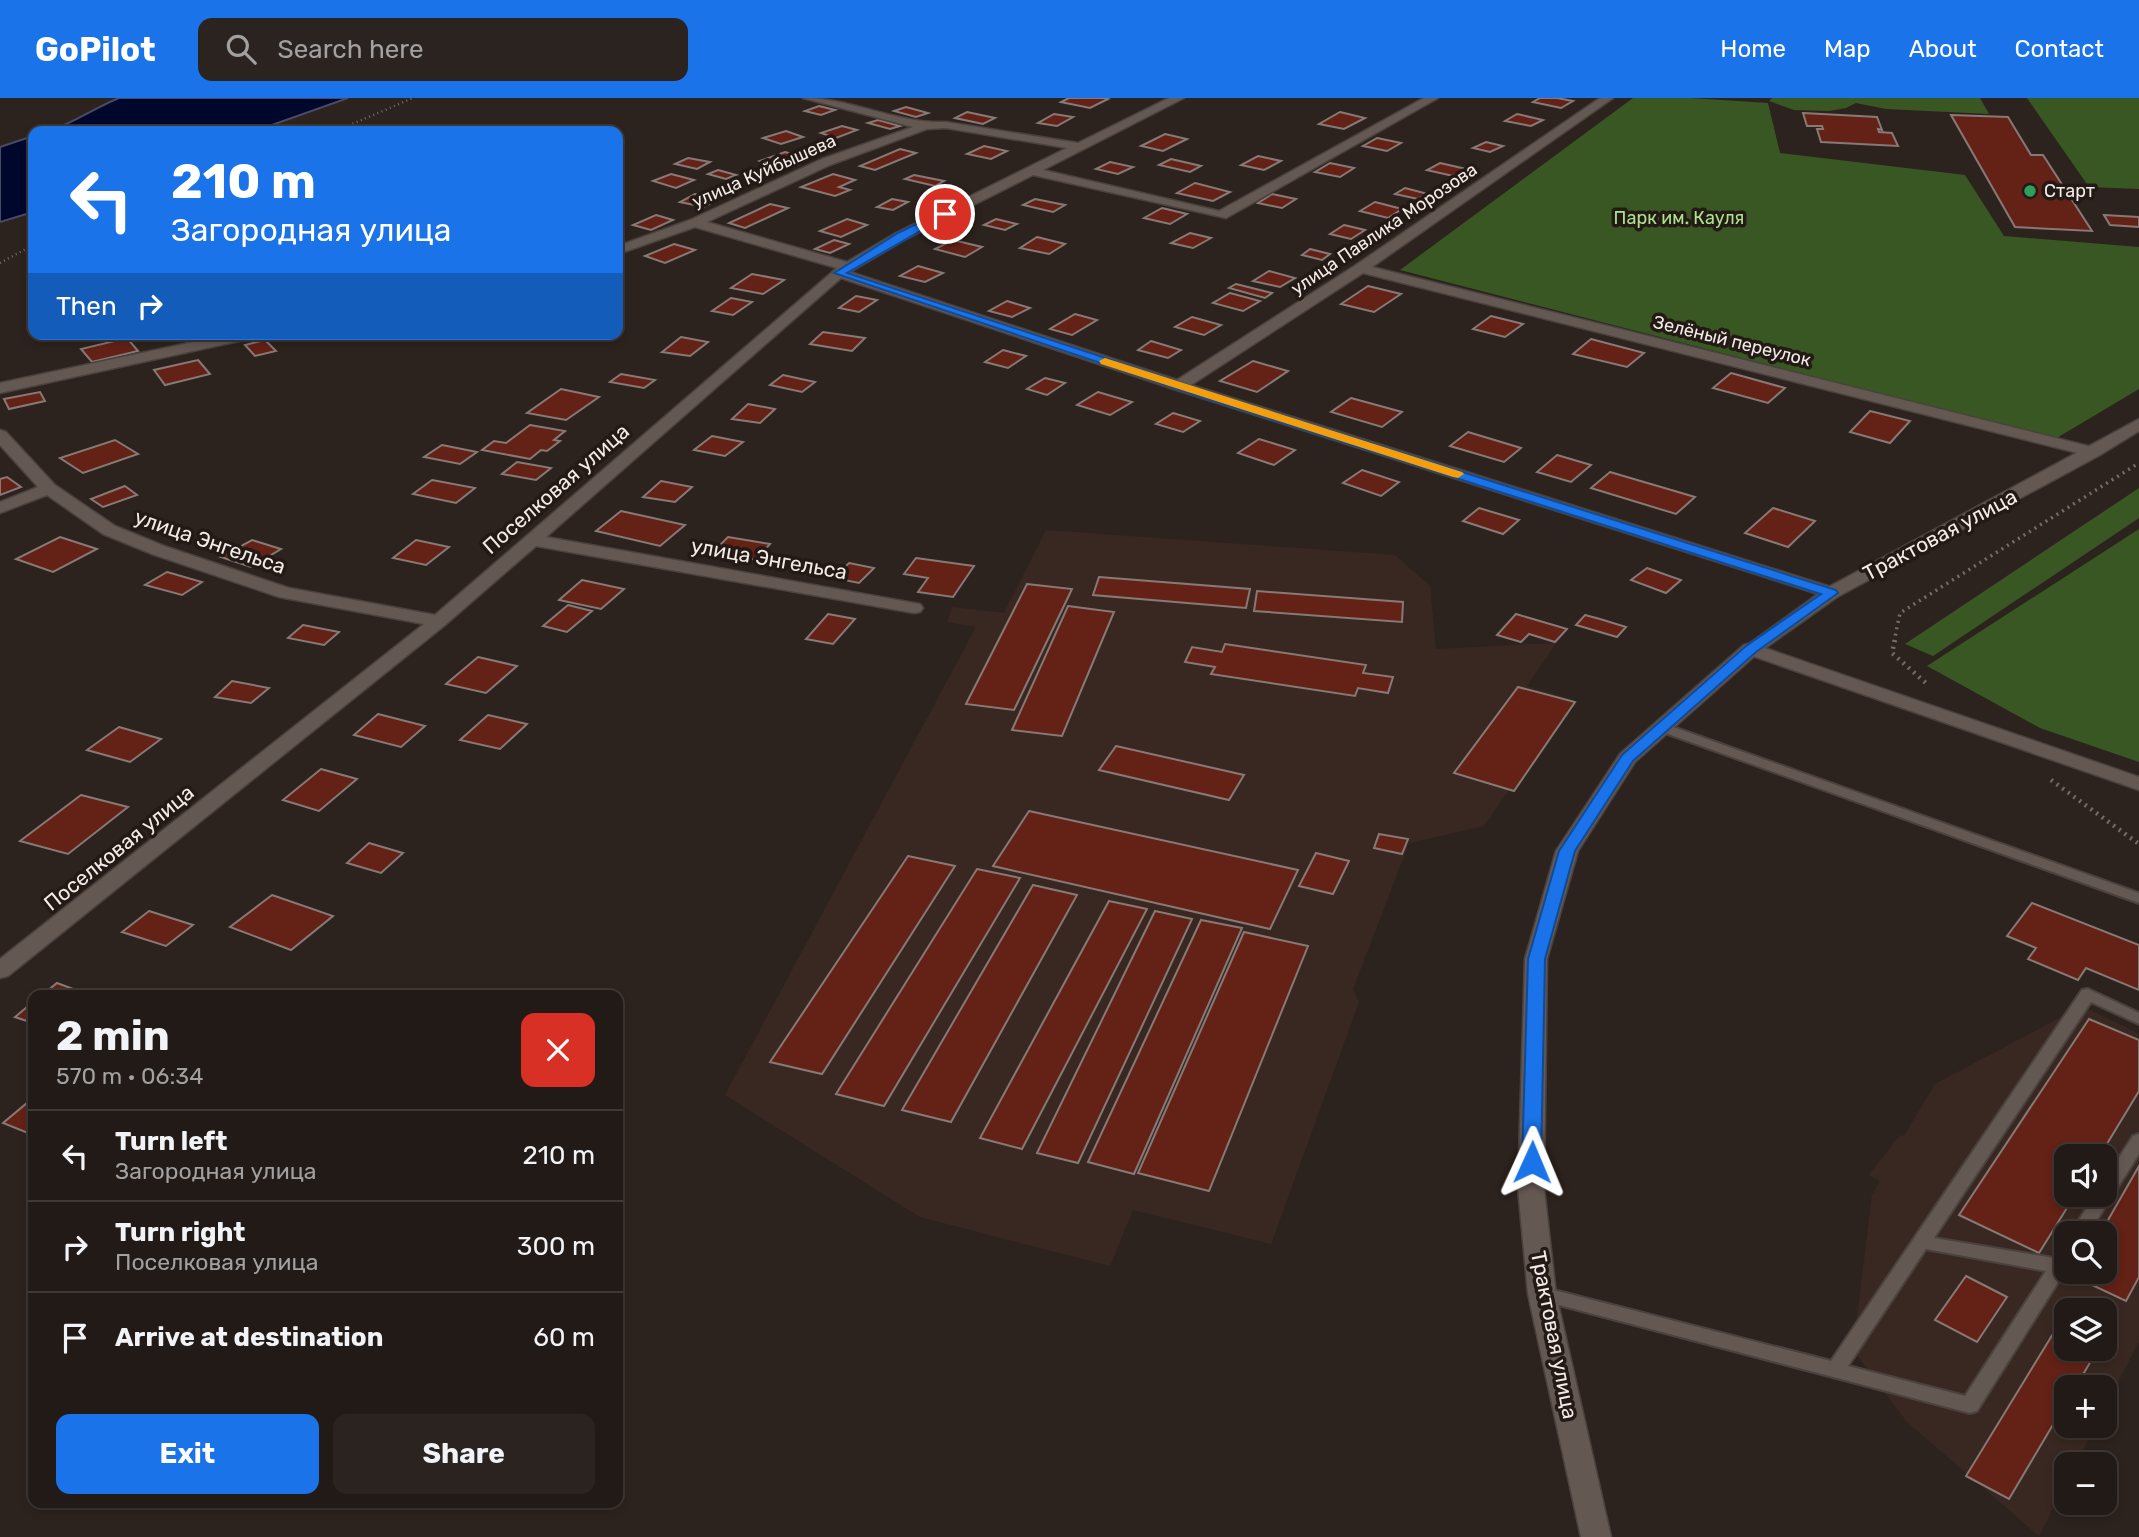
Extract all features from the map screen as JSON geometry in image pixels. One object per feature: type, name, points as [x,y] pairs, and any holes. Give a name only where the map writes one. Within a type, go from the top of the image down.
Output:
[{"type":"street","points":[[809,98],[925,126],[946,125],[1080,147]]},
{"type":"street","name":"Поселковая улица","points":[[0,971],[439,621],[843,270],[901,236],[1178,98]]},
{"type":"street","points":[[1032,171],[1221,215],[1432,98]]},
{"type":"street","name":"улица Павлика Морозова","points":[[1179,386],[1361,268],[1607,98]]},
{"type":"street","name":"улица Куйбышева","points":[[623,248],[695,223],[826,162],[925,126]]},
{"type":"street","points":[[695,223],[843,270],[1179,386],[1831,593]]},
{"type":"street","name":"Зелёный переулок","points":[[1361,268],[2094,452]]},
{"type":"street","points":[[0,388],[225,340]]},
{"type":"street","name":"Трактовая улица","points":[[1596,1537],[1542,1294],[1531,1188],[1536,959],[1567,851],[1627,758],[1751,649],[1831,593],[2094,452],[2139,424]]},
{"type":"street","name":"улица Энгельса","points":[[0,435],[49,489],[109,530],[158,550],[285,593],[439,621]]},
{"type":"street","points":[[0,508],[49,489]]},
{"type":"street","name":"улица Энгельса","points":[[533,540],[914,608]]},
{"type":"street","points":[[1751,649],[2139,784]]},
{"type":"lane","points":[[1662,727],[2139,898]]},
{"type":"lane","points":[[1835,1370],[2088,994],[2139,1019]]},
{"type":"lane","points":[[2117,1174],[2139,1140]]},
{"type":"lane","points":[[1921,1242],[2054,1259]]},
{"type":"lane","points":[[1542,1294],[1970,1405],[2054,1274]]},
{"type":"path","points":[[348,126],[413,98]]},
{"type":"path","points":[[0,263],[28,248]]},
{"type":"path","points":[[1945,717],[1953,708],[1892,653],[1900,614],[2139,463]]},
{"type":"path","points":[[2048,778],[2139,844]]},
{"type":"shaded area","points":[[1046,530],[1395,555],[1430,586],[1436,649],[1556,643],[1527,686],[1571,699],[1484,826],[1409,843],[1353,989],[1359,1002],[1271,1244],[1133,1210],[1110,1266],[920,1217],[725,1095],[976,627],[947,622],[952,607],[1004,613]]},
{"type":"shaded area","points":[[2082,1006],[2139,1034],[2139,1342],[2117,1384],[2117,1375],[2054,1375],[2054,1438],[2089,1438],[2082,1452],[2054,1452],[2054,1507],[2039,1536],[1907,1422],[1853,1350],[1872,1195],[1880,1181],[1869,1175],[1900,1135],[1904,1136],[1935,1084]]},
{"type":"green space","name":"Парк им. Кауля","points":[[1633,98],[1690,98],[1768,103],[1780,153],[1965,175],[2004,236],[2139,247],[2139,389],[2055,439],[1400,270]]},
{"type":"green space","points":[[1772,98],[1980,98],[1989,114],[1886,109],[1856,103],[1829,111],[1794,110],[1769,101]]},
{"type":"green space","points":[[2027,98],[2139,98],[2139,189],[2089,187]]},
{"type":"green space","points":[[2139,488],[2139,518],[1933,656],[1905,644]]},
{"type":"green space","points":[[2139,529],[2139,762],[2040,728],[1927,666]]},
{"type":"water","points":[[119,98],[348,98],[269,126],[62,126]]},
{"type":"water","points":[[28,138],[28,214],[0,222],[0,147]]},
{"type":"building","points":[[1069,98],[1108,99],[1090,108],[1061,102]]},
{"type":"building","points":[[1540,98],[1573,101],[1561,108],[1533,102]]},
{"type":"building","points":[[819,106],[835,110],[821,115],[805,111]]},
{"type":"building","points":[[906,107],[928,113],[916,117],[894,111]]},
{"type":"building","points":[[967,112],[995,118],[983,124],[955,118]]},
{"type":"building","points":[[1340,112],[1365,118],[1344,129],[1319,124]]},
{"type":"building","points":[[1803,113],[1877,117],[1882,130],[1878,129],[1879,132],[1892,133],[1898,146],[1821,142],[1817,129],[1823,129],[1822,126],[1807,126]]},
{"type":"building","points":[[1054,114],[1073,117],[1057,126],[1038,123]]},
{"type":"building","points":[[1517,114],[1543,120],[1531,126],[1505,121]]},
{"type":"building","name":"Старт","points":[[1951,115],[2008,117],[2031,155],[2043,155],[2092,231],[2015,227]]},
{"type":"building","points":[[878,120],[900,126],[890,129],[868,123]]},
{"type":"building","points":[[842,126],[857,130],[836,138],[821,133]]},
{"type":"building","points":[[786,131],[803,137],[781,144],[763,138]]},
{"type":"building","points":[[1165,134],[1187,139],[1163,151],[1141,146]]},
{"type":"building","points":[[1377,138],[1401,143],[1387,151],[1363,146]]},
{"type":"building","points":[[1486,142],[1503,146],[1490,152],[1473,148]]},
{"type":"building","points":[[984,146],[1007,151],[991,159],[967,154]]},
{"type":"building","points":[[900,149],[916,153],[875,170],[860,166]]},
{"type":"building","points":[[785,152],[802,157],[789,162],[798,165],[787,169],[760,161]]},
{"type":"building","points":[[1258,156],[1281,161],[1264,170],[1241,165]]},
{"type":"building","points":[[688,158],[710,162],[697,169],[675,164]]},
{"type":"building","points":[[1171,159],[1201,166],[1190,172],[1159,165]]},
{"type":"building","points":[[1110,162],[1133,167],[1118,174],[1096,169]]},
{"type":"building","points":[[1330,163],[1354,168],[1340,177],[1315,172]]},
{"type":"building","points":[[1440,163],[1466,169],[1453,176],[1427,170]]},
{"type":"building","points":[[718,170],[736,175],[726,179],[708,174]]},
{"type":"building","points":[[671,174],[694,180],[676,188],[653,181]]},
{"type":"building","points":[[833,174],[855,180],[839,187],[850,190],[835,196],[801,187]]},
{"type":"building","points":[[914,175],[944,181],[935,186],[905,179]]},
{"type":"building","points":[[1195,183],[1230,192],[1213,201],[1177,193]]},
{"type":"building","points":[[1405,188],[1428,194],[1418,199],[1395,194]]},
{"type":"building","points":[[695,194],[719,199],[704,207],[680,202]]},
{"type":"building","points":[[1272,194],[1296,199],[1282,208],[1258,203]]},
{"type":"building","points":[[892,199],[908,202],[893,210],[877,207]]},
{"type":"building","points":[[1035,199],[1065,205],[1053,212],[1023,205]]},
{"type":"building","points":[[1375,202],[1402,209],[1388,218],[1360,211]]},
{"type":"building","points":[[770,204],[788,208],[745,228],[729,223]]},
{"type":"building","points":[[1162,208],[1187,214],[1170,224],[1144,218]]},
{"type":"building","points":[[656,215],[673,220],[651,230],[633,225]]},
{"type":"building","points":[[2104,215],[2139,217],[2139,227],[2110,225]]},
{"type":"building","points":[[847,219],[867,225],[841,237],[820,231]]},
{"type":"building","points":[[996,219],[1017,224],[1005,230],[984,225]]},
{"type":"building","points":[[1344,225],[1365,230],[1351,239],[1330,234]]},
{"type":"building","points":[[1190,233],[1211,238],[1193,248],[1171,243]]},
{"type":"building","points":[[1037,237],[1065,244],[1049,254],[1020,248]]},
{"type":"building","points":[[834,240],[849,244],[830,253],[815,249]]},
{"type":"building","points":[[953,240],[982,247],[965,257],[935,249]]},
{"type":"building","points":[[674,244],[695,250],[665,263],[645,256]]},
{"type":"building","points":[[1310,249],[1330,254],[1322,260],[1302,255]]},
{"type":"building","points":[[918,266],[943,273],[925,282],[900,276]]},
{"type":"building","points":[[1269,271],[1295,278],[1280,287],[1253,281]]},
{"type":"building","points":[[752,274],[784,280],[763,294],[731,288]]},
{"type":"building","points":[[1236,284],[1272,293],[1265,298],[1229,288]]},
{"type":"building","points":[[1368,286],[1401,294],[1374,312],[1341,304]]},
{"type":"building","points":[[1230,293],[1260,301],[1243,311],[1213,303]]},
{"type":"building","points":[[856,296],[877,300],[859,312],[839,308]]},
{"type":"building","points":[[731,298],[752,302],[733,315],[712,311]]},
{"type":"building","points":[[1007,301],[1030,308],[1012,317],[989,311]]},
{"type":"building","points":[[1075,314],[1097,320],[1072,335],[1050,329]]},
{"type":"building","points":[[1491,316],[1523,324],[1505,337],[1473,329]]},
{"type":"building","points":[[1192,317],[1221,325],[1204,335],[1175,327]]},
{"type":"building","points":[[823,332],[865,338],[852,351],[810,344]]},
{"type":"building","points":[[681,337],[708,342],[690,356],[662,352]]},
{"type":"building","points":[[1591,339],[1644,353],[1627,367],[1573,354]]},
{"type":"building","points":[[129,340],[138,351],[92,362],[81,349]]},
{"type":"building","points":[[265,340],[276,351],[255,356],[245,345]]},
{"type":"building","points":[[1151,341],[1181,350],[1168,358],[1138,350]]},
{"type":"building","points":[[1003,350],[1026,356],[1008,368],[985,362]]},
{"type":"building","points":[[198,360],[210,374],[165,385],[154,370]]},
{"type":"building","points":[[1253,361],[1288,371],[1257,392],[1220,381]]},
{"type":"building","points":[[1731,373],[1785,388],[1768,403],[1713,388]]},
{"type":"building","points":[[621,374],[655,380],[644,388],[610,382]]},
{"type":"building","points":[[783,375],[815,382],[802,392],[770,385]]},
{"type":"building","points":[[1045,378],[1065,383],[1047,395],[1027,389]]},
{"type":"building","points":[[561,389],[599,397],[566,420],[527,413]]},
{"type":"building","points":[[40,392],[45,401],[9,409],[4,399]]},
{"type":"building","points":[[1098,392],[1132,402],[1110,415],[1077,405]]},
{"type":"building","points":[[1351,398],[1402,412],[1382,427],[1331,412]]},
{"type":"building","points":[[748,404],[775,409],[760,423],[732,419]]},
{"type":"building","points":[[1870,411],[1910,421],[1890,443],[1850,432]]},
{"type":"building","points":[[1173,413],[1200,421],[1183,432],[1156,424]]},
{"type":"building","points":[[530,425],[565,431],[554,440],[560,441],[530,459],[482,450],[494,441],[506,443]]},
{"type":"building","points":[[1468,432],[1521,448],[1504,462],[1450,446]]},
{"type":"building","points":[[712,436],[743,442],[725,456],[694,450]]},
{"type":"building","points":[[1259,439],[1295,450],[1274,465],[1238,453]]},
{"type":"building","points":[[115,440],[138,454],[83,473],[60,458]]},
{"type":"building","points":[[442,445],[477,452],[460,464],[424,457]]},
{"type":"building","points":[[1557,455],[1591,465],[1571,482],[1537,472]]},
{"type":"building","points":[[517,462],[551,468],[536,480],[502,474]]},
{"type":"building","points":[[1362,470],[1399,482],[1381,496],[1343,483]]},
{"type":"building","points":[[1610,472],[1695,497],[1676,514],[1591,488]]},
{"type":"building","points":[[7,477],[21,487],[0,495],[0,479]]},
{"type":"building","points":[[432,480],[475,488],[456,503],[413,494]]},
{"type":"building","points":[[661,481],[692,487],[675,502],[643,497]]},
{"type":"building","points":[[125,486],[137,495],[103,507],[91,499]]},
{"type":"building","points":[[1479,508],[1519,520],[1503,534],[1463,521]]},
{"type":"building","points":[[1773,508],[1815,521],[1788,547],[1745,533]]},
{"type":"building","points":[[621,511],[685,525],[660,546],[596,531]]},
{"type":"building","points":[[60,537],[97,549],[53,572],[16,559]]},
{"type":"building","points":[[728,537],[770,544],[756,560],[713,552]]},
{"type":"building","points":[[252,540],[281,549],[251,567],[221,557]]},
{"type":"building","points":[[416,540],[449,547],[426,565],[393,558]]},
{"type":"building","points":[[916,558],[974,566],[953,597],[918,592],[928,578],[904,574]]},
{"type":"building","points":[[849,563],[874,568],[859,583],[834,578]]},
{"type":"building","points":[[1647,568],[1681,580],[1666,593],[1631,580]]},
{"type":"building","points":[[167,572],[202,582],[182,595],[145,585]]},
{"type":"building","points":[[1099,577],[1250,589],[1246,608],[1093,595]]},
{"type":"building","points":[[582,580],[624,589],[601,609],[559,600]]},
{"type":"building","points":[[1027,584],[1072,589],[1014,710],[966,704]]},
{"type":"building","points":[[1257,591],[1403,602],[1402,622],[1254,611]]},
{"type":"building","points":[[568,605],[592,611],[567,632],[543,626]]},
{"type":"building","points":[[1068,606],[1114,612],[1062,736],[1012,730]]},
{"type":"building","points":[[828,614],[855,619],[833,644],[806,639]]},
{"type":"building","points":[[1516,614],[1567,629],[1555,642],[1529,634],[1521,642],[1497,635]]},
{"type":"building","points":[[1585,615],[1626,627],[1617,637],[1576,625]]},
{"type":"building","points":[[303,625],[339,632],[324,645],[288,638]]},
{"type":"building","points":[[1225,644],[1366,665],[1363,673],[1393,677],[1388,693],[1358,688],[1355,696],[1211,674],[1215,667],[1185,662],[1192,647],[1222,652]]},
{"type":"building","points":[[478,657],[517,666],[486,693],[446,684]]},
{"type":"building","points":[[232,681],[269,688],[251,703],[215,697]]},
{"type":"building","points":[[1518,687],[1575,702],[1514,791],[1454,773]]},
{"type":"building","points":[[378,714],[425,726],[401,747],[354,735]]},
{"type":"building","points":[[488,715],[527,724],[500,749],[460,740]]},
{"type":"building","points":[[119,727],[161,739],[130,762],[87,750]]},
{"type":"building","points":[[1116,746],[1244,775],[1229,800],[1099,770]]},
{"type":"building","points":[[321,769],[357,779],[319,811],[283,800]]},
{"type":"building","points":[[81,795],[128,807],[68,854],[20,841]]},
{"type":"building","points":[[1029,811],[1298,870],[1270,929],[993,866]]},
{"type":"building","points":[[1379,834],[1408,839],[1402,854],[1374,848]]},
{"type":"building","points":[[369,843],[403,853],[381,873],[347,863]]},
{"type":"building","points":[[1316,853],[1349,861],[1333,894],[1299,886]]},
{"type":"building","points":[[908,856],[955,866],[822,1074],[770,1062]]},
{"type":"building","points":[[977,869],[1020,878],[884,1106],[836,1094]]},
{"type":"building","points":[[1033,885],[1077,895],[951,1122],[902,1110]]},
{"type":"building","points":[[272,895],[333,916],[291,950],[230,927]]},
{"type":"building","points":[[1109,901],[1147,909],[1022,1149],[980,1138]]},
{"type":"building","points":[[2032,903],[2139,945],[2139,990],[2086,968],[2078,980],[2028,959],[2036,948],[2007,936]]},
{"type":"building","points":[[149,911],[193,925],[166,946],[122,932]]},
{"type":"building","points":[[1155,911],[1192,919],[1078,1163],[1037,1153]]},
{"type":"building","points":[[1201,920],[1242,928],[1134,1174],[1088,1162]]},
{"type":"building","points":[[1244,932],[1308,946],[1209,1191],[1138,1173]]},
{"type":"building","points":[[57,983],[76,990],[48,990]]},
{"type":"building","points":[[28,1006],[28,1021],[15,1017]]},
{"type":"building","points":[[2089,1019],[2139,1040],[2139,1091],[2107,1144],[2054,1144],[2054,1207],[2068,1207],[2059,1221],[2054,1221],[2054,1229],[2039,1253],[1959,1215]]},
{"type":"building","points":[[28,1102],[28,1133],[3,1123]]},
{"type":"building","points":[[2139,1166],[2139,1277],[2126,1301],[2090,1284],[2117,1284],[2117,1221],[2107,1221]]},
{"type":"building","points":[[1966,1276],[2007,1297],[1977,1342],[1935,1320]]},
{"type":"building","points":[[2054,1332],[2054,1361],[2091,1361],[2083,1375],[2054,1375],[2054,1423],[2009,1499],[1966,1476]]},
{"type":"slow traffic","points":[[1105,361],[1458,474]]},
{"type":"place","name":"Старт","points":[[2030,191]]},
{"type":"route","points":[[945,214],[901,236],[839,273],[1205,394],[1831,593],[1751,649],[1627,758],[1567,851],[1536,959],[1532,1162]]}]
